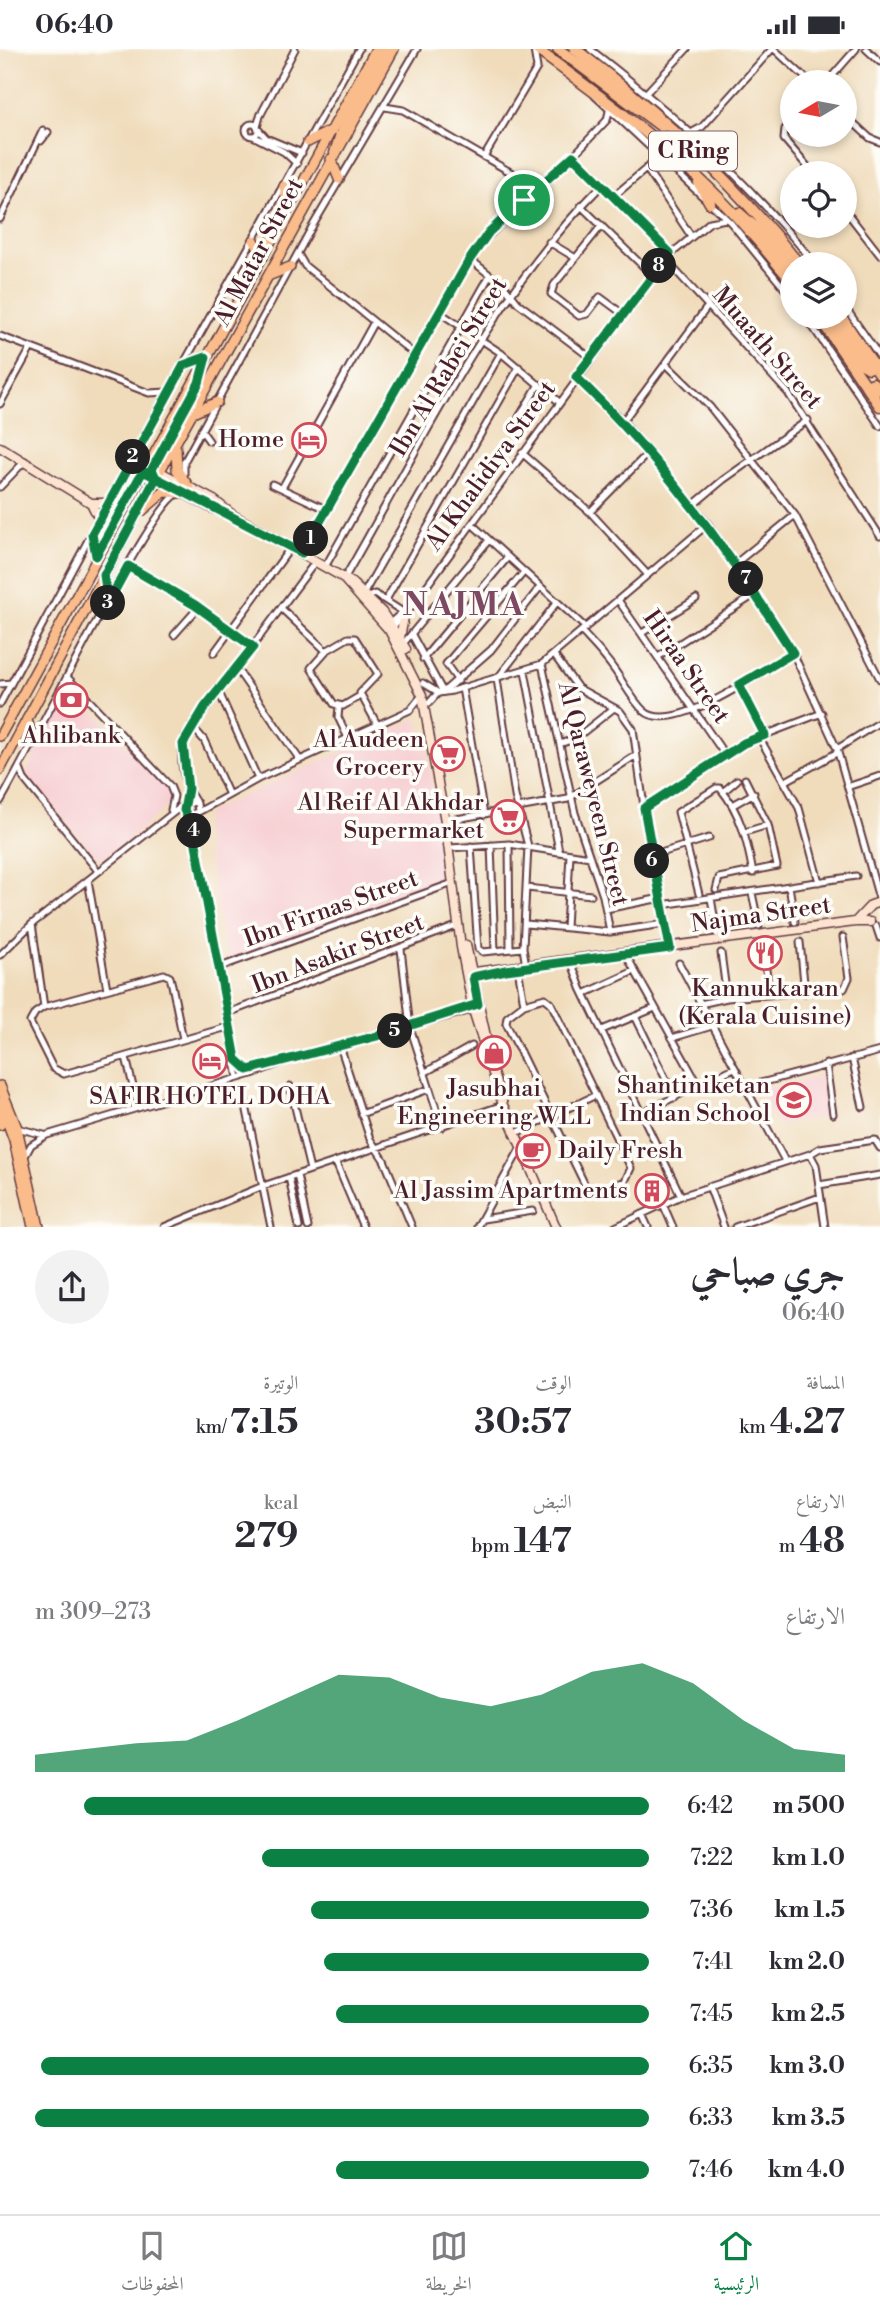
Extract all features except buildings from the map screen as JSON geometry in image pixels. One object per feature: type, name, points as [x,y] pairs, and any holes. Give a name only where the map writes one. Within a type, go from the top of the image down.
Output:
[{"type":"highway","points":[[333,156],[344,124],[386,49]]},
{"type":"highway","name":"C Ring","points":[[535,49],[593,90],[623,119],[695,176],[714,203],[764,248],[780,267]]},
{"type":"highway","points":[[558,49],[652,121],[670,129]]},
{"type":"highway","name":"C Ring","points":[[575,49],[637,97],[715,173],[788,252]]},
{"type":"highway","points":[[703,143],[715,173]]},
{"type":"highway","points":[[714,203],[754,226],[780,255]]},
{"type":"highway","points":[[764,248],[778,279]]},
{"type":"highway","points":[[824,329],[835,338]]},
{"type":"highway","points":[[828,329],[880,406]]},
{"type":"highway","points":[[838,329],[864,365],[869,368],[878,365],[850,329]]},
{"type":"highway","points":[[866,386],[873,383],[880,390]]},
{"type":"main road","name":"Al Matar Street","points":[[0,770],[132,523],[152,471],[205,358],[288,213],[376,49]]},
{"type":"main road","name":"Al Matar Street","points":[[0,736],[96,556],[152,471],[176,443],[394,49]]},
{"type":"main road","points":[[308,142],[332,130]]},
{"type":"main road","points":[[333,156],[339,179]]},
{"type":"main road","points":[[284,186],[288,213]]},
{"type":"main road","points":[[254,240],[262,257]]},
{"type":"main road","points":[[268,276],[290,267]]},
{"type":"main road","points":[[184,365],[205,358]]},
{"type":"main road","points":[[192,414],[217,402]]},
{"type":"main road","points":[[176,443],[176,467],[185,490]]},
{"type":"main road","points":[[0,447],[91,503],[99,519]]},
{"type":"main road","points":[[152,471],[235,514],[316,561],[366,595],[382,612],[390,626],[422,695],[431,734]]},
{"type":"main road","points":[[132,523],[160,494],[185,490]]},
{"type":"main road","points":[[91,503],[108,503]]},
{"type":"main road","points":[[92,534],[96,556]]},
{"type":"main road","points":[[104,575],[108,603]]},
{"type":"main road","points":[[344,579],[390,626],[423,683],[429,703],[431,734],[460,929],[476,1007],[503,1105],[556,1227]]},
{"type":"main road","points":[[382,612],[403,614],[401,641]]},
{"type":"main road","points":[[27,719],[33,743]]},
{"type":"main road","points":[[875,925],[869,908],[880,902]]},
{"type":"main road","name":"Najma Street","points":[[855,922],[869,908]]},
{"type":"main road","name":"Najma Street","points":[[470,975],[670,948],[760,930],[855,922],[875,925]]},
{"type":"main road","points":[[0,1086],[18,1128],[39,1227]]},
{"type":"main road","points":[[0,1103],[0,1125]]},
{"type":"main road","points":[[0,1103],[14,1140],[33,1227]]},
{"type":"street","points":[[253,136],[260,116],[295,49]]},
{"type":"street","name":"Al Matar Street","points":[[0,704],[159,408],[359,49]]},
{"type":"street","name":"Al Matar Street","points":[[185,490],[184,462],[339,179],[385,107],[417,49]]},
{"type":"street","points":[[484,157],[537,68],[535,49]]},
{"type":"street","points":[[590,49],[703,143],[804,252]]},
{"type":"street","points":[[691,133],[702,127],[773,49],[797,70]]},
{"type":"street","points":[[838,70],[856,49]]},
{"type":"street","points":[[866,49],[880,62]]},
{"type":"street","points":[[646,93],[685,50]]},
{"type":"street","points":[[537,68],[557,65]]},
{"type":"street","points":[[593,90],[597,101],[623,119],[714,203],[780,282]]},
{"type":"street","points":[[392,95],[403,110]]},
{"type":"street","points":[[385,107],[403,110],[538,188]]},
{"type":"street","points":[[302,553],[470,259],[489,232],[573,156],[607,120],[609,111]]},
{"type":"street","points":[[607,120],[623,119]]},
{"type":"street","points":[[255,127],[246,131],[284,152],[297,164]]},
{"type":"street","points":[[255,127],[270,140],[302,153]]},
{"type":"street","points":[[702,127],[703,143]]},
{"type":"street","points":[[858,127],[870,138],[880,142]]},
{"type":"street","points":[[0,219],[46,131]]},
{"type":"street","points":[[791,147],[803,161]]},
{"type":"street","points":[[573,156],[670,253]]},
{"type":"street","points":[[614,196],[661,156]]},
{"type":"street","points":[[646,168],[691,236]]},
{"type":"street","name":"Ibn Al Rabei Street","points":[[344,579],[482,339],[549,242],[602,185]]},
{"type":"street","points":[[710,222],[714,203]]},
{"type":"street","points":[[581,206],[652,275]]},
{"type":"street","name":"Al Khalidiya Street","points":[[390,626],[411,607],[472,526],[558,401],[665,258],[710,222],[726,219]]},
{"type":"street","points":[[602,225],[552,288],[552,297],[579,316],[587,314],[600,297],[623,314]]},
{"type":"street","points":[[857,225],[880,255]]},
{"type":"street","points":[[549,242],[574,257]]},
{"type":"street","points":[[298,254],[305,266],[414,354]]},
{"type":"street","name":"Muaath Street","points":[[665,258],[777,380],[808,420],[880,536]]},
{"type":"street","points":[[470,259],[591,358]]},
{"type":"street","points":[[290,267],[305,266]]},
{"type":"street","points":[[325,567],[491,275]]},
{"type":"street","points":[[623,421],[708,306]]},
{"type":"street","points":[[439,312],[501,353],[558,401]]},
{"type":"street","points":[[282,488],[374,322]]},
{"type":"street","points":[[857,328],[878,365]]},
{"type":"street","points":[[817,329],[880,426]]},
{"type":"street","points":[[0,336],[149,393],[168,392]]},
{"type":"street","points":[[0,404],[31,348]]},
{"type":"street","points":[[366,595],[501,353]]},
{"type":"street","points":[[666,364],[703,400],[795,515],[880,679]]},
{"type":"street","points":[[386,600],[519,367]]},
{"type":"street","points":[[576,377],[623,421],[708,524],[793,653],[822,713],[850,786],[880,902]]},
{"type":"street","points":[[519,417],[539,384]]},
{"type":"street","points":[[149,393],[159,408]]},
{"type":"street","points":[[692,506],[723,479],[753,461],[808,420]]},
{"type":"street","points":[[201,430],[209,441]]},
{"type":"street","points":[[590,512],[649,452]]},
{"type":"street","points":[[522,453],[590,512],[648,575]]},
{"type":"street","points":[[0,488],[25,461]]},
{"type":"street","points":[[272,484],[328,510]]},
{"type":"street","points":[[0,802],[128,566],[167,500],[185,490]]},
{"type":"street","points":[[736,563],[795,515]]},
{"type":"street","points":[[423,683],[441,692],[497,679],[542,664],[708,524]]},
{"type":"street","points":[[472,526],[558,602],[611,664],[644,711],[653,716],[677,716],[696,710],[793,653]]},
{"type":"street","points":[[401,641],[412,635],[489,540]]},
{"type":"street","points":[[214,653],[291,547]]},
{"type":"street","points":[[423,659],[508,557]]},
{"type":"street","points":[[240,1078],[193,828],[185,813],[188,789],[182,750],[192,726],[316,561]]},
{"type":"street","points":[[128,566],[198,608],[253,647]]},
{"type":"street","points":[[458,681],[445,665],[524,572]]},
{"type":"street","points":[[429,703],[458,681],[491,650],[540,587]]},
{"type":"street","points":[[366,595],[375,594],[403,614]]},
{"type":"street","points":[[658,657],[756,594]]},
{"type":"street","points":[[642,633],[696,599]]},
{"type":"street","name":"Hiraa Street","points":[[618,600],[725,755]]},
{"type":"street","points":[[524,1005],[522,967],[528,846],[519,810],[497,679],[558,602]]},
{"type":"street","points":[[174,635],[198,608]]},
{"type":"street","points":[[282,609],[326,651]]},
{"type":"street","points":[[412,635],[441,692]]},
{"type":"street","points":[[339,706],[334,704],[311,671],[313,662],[348,638],[355,638],[378,674],[376,680],[360,691],[360,696],[377,724]]},
{"type":"street","points":[[554,655],[578,688],[614,708],[633,729],[651,856],[670,948]]},
{"type":"street","name":"Al Qaraweyeen Street","points":[[542,664],[572,798],[606,909],[610,933]]},
{"type":"street","points":[[236,668],[300,760]]},
{"type":"street","points":[[525,671],[559,851]]},
{"type":"street","points":[[68,677],[170,786],[174,796],[173,811]]},
{"type":"street","points":[[4,696],[0,686],[11,683]]},
{"type":"street","points":[[739,685],[799,808],[820,882]]},
{"type":"street","points":[[462,688],[484,815]]},
{"type":"street","points":[[218,690],[258,779]]},
{"type":"street","points":[[173,811],[196,814],[209,804],[258,779],[410,710],[422,695]]},
{"type":"street","points":[[339,706],[360,696]]},
{"type":"street","points":[[339,706],[338,717],[348,738]]},
{"type":"street","points":[[560,744],[576,738],[614,708]]},
{"type":"street","points":[[410,710],[426,715]]},
{"type":"street","points":[[644,808],[725,755],[762,736],[822,713]]},
{"type":"street","points":[[786,781],[880,722]]},
{"type":"street","points":[[192,726],[204,740],[229,795]]},
{"type":"street","points":[[576,738],[592,785]]},
{"type":"street","points":[[445,821],[519,810],[572,798],[635,756]]},
{"type":"street","points":[[20,769],[24,779],[98,871]]},
{"type":"street","points":[[850,786],[880,776]]},
{"type":"street","points":[[13,779],[24,779]]},
{"type":"street","points":[[716,890],[717,879],[777,866],[768,825],[745,779]]},
{"type":"street","points":[[723,792],[737,780]]},
{"type":"street","points":[[699,894],[678,812],[716,788],[723,792],[733,805],[745,832],[753,873]]},
{"type":"street","points":[[188,789],[196,802],[193,828]]},
{"type":"street","points":[[733,805],[754,793]]},
{"type":"street","points":[[0,955],[32,924],[173,811],[186,803],[209,804]]},
{"type":"street","points":[[745,832],[768,825]]},
{"type":"street","points":[[651,856],[709,838]]},
{"type":"street","points":[[450,848],[509,844],[590,857]]},
{"type":"street","points":[[509,844],[510,949]]},
{"type":"street","points":[[491,845],[495,951]]},
{"type":"street","points":[[471,846],[478,947],[483,952],[523,948]]},
{"type":"street","points":[[566,928],[570,854]]},
{"type":"street","points":[[606,909],[752,893],[856,876]]},
{"type":"street","points":[[869,908],[872,877]]},
{"type":"street","points":[[88,880],[107,989]]},
{"type":"street","name":"Ibn Firnas Street","points":[[220,967],[453,883]]},
{"type":"street","points":[[789,886],[795,922]]},
{"type":"street","points":[[527,888],[592,895]]},
{"type":"street","points":[[752,893],[770,994]]},
{"type":"street","points":[[711,898],[717,934]]},
{"type":"street","points":[[526,924],[610,933],[664,923]]},
{"type":"street","points":[[32,924],[44,1007]]},
{"type":"street","points":[[875,925],[880,938]]},
{"type":"street","name":"Ibn Asakir Street","points":[[228,1013],[460,929]]},
{"type":"street","points":[[700,1004],[727,998],[770,994],[840,991],[847,987],[849,978],[843,937]]},
{"type":"street","points":[[800,942],[805,993]]},
{"type":"street","points":[[401,949],[410,1027],[442,1127]]},
{"type":"street","points":[[625,953],[699,1086]]},
{"type":"street","points":[[721,953],[727,998]]},
{"type":"street","points":[[571,961],[584,994],[681,1196]]},
{"type":"street","points":[[679,963],[785,1161]]},
{"type":"street","points":[[584,994],[634,971]]},
{"type":"street","points":[[183,1039],[172,985],[167,976],[156,975],[44,1007],[32,1016],[31,1028],[56,1071],[69,1073],[230,1026]]},
{"type":"street","points":[[545,999],[550,1001],[596,1095],[631,1168],[625,1181],[598,1192],[589,1191],[506,1023],[507,1017],[524,1005],[545,999]]},
{"type":"street","points":[[25,1156],[31,1145],[47,1135],[240,1078],[286,1061],[476,1007]]},
{"type":"street","points":[[602,1030],[655,1008]]},
{"type":"street","points":[[635,1016],[675,1098]]},
{"type":"street","points":[[672,1038],[712,1026]]},
{"type":"street","points":[[340,1046],[361,1114],[412,1227]]},
{"type":"street","points":[[424,1073],[472,1046]]},
{"type":"street","points":[[746,1087],[880,1051]]},
{"type":"street","points":[[125,1057],[136,1099]]},
{"type":"street","points":[[852,1058],[863,1107]]},
{"type":"street","points":[[237,1062],[251,1072]]},
{"type":"street","points":[[826,1064],[833,1114]]},
{"type":"street","points":[[642,1113],[734,1067]]},
{"type":"street","points":[[290,1086],[310,1171]]},
{"type":"street","points":[[361,1114],[429,1089]]},
{"type":"street","points":[[243,1091],[271,1227]]},
{"type":"street","points":[[514,1134],[596,1095]]},
{"type":"street","points":[[164,1227],[263,1186],[503,1105]]},
{"type":"street","points":[[18,1128],[31,1134],[47,1135]]},
{"type":"street","points":[[615,1227],[681,1196],[810,1154],[820,1148],[877,1140],[880,1148]]},
{"type":"street","points":[[480,1224],[511,1164],[522,1152]]},
{"type":"street","points":[[810,1154],[815,1159],[825,1227]]},
{"type":"street","points":[[336,1163],[363,1227]]},
{"type":"street","points":[[297,1175],[308,1227]]},
{"type":"street","points":[[819,1185],[880,1175]]},
{"type":"street","points":[[289,1177],[299,1227]]},
{"type":"street","points":[[709,1186],[724,1227]]},
{"type":"street","points":[[735,1227],[820,1197]]},
{"type":"street","points":[[663,1204],[673,1227]]},
{"type":"street","points":[[480,1224],[533,1211]]},
{"type":"street","points":[[642,1215],[648,1227]]},
{"type":"shaded area","points":[[69,686],[170,789],[172,801],[137,833],[99,860],[25,775]]},
{"type":"shaded area","points":[[418,718],[423,746],[427,746],[445,881],[232,960],[225,954],[203,825],[208,812]]},
{"type":"shaded area","name":"Shantiniketan Indian School","points":[[820,1076],[827,1116],[778,1125],[768,1111],[761,1090]]},
{"type":"place","name":"Home","points":[[309,440]]},
{"type":"place","name":"Ahlibank","points":[[71,700]]},
{"type":"place","name":"Al Audeen Grocery","points":[[448,754]]},
{"type":"place","name":"Al Reif Al Akhdar Supermarket","points":[[508,817]]},
{"type":"place","name":"Kannukkaran (Kerala Cuisine)","points":[[765,953]]},
{"type":"place","name":"Jasubhai Engineering WLL","points":[[494,1053]]},
{"type":"place","name":"SAFIR HOTEL DOHA","points":[[210,1061]]},
{"type":"place","name":"Shantiniketan Indian School","points":[[794,1100]]},
{"type":"place","name":"Daily Fresh","points":[[533,1151]]},
{"type":"place","name":"Al Jassim Apartments","points":[[652,1191]]},
{"type":"district","name":"NAJMA","points":[[464,605]]},
{"type":"route","points":[[524,200],[489,232],[470,259],[302,553],[233,515],[211,508],[181,493],[156,478],[143,471],[96,556],[92,534],[184,365],[206,357],[199,383],[152,469],[156,478],[104,575],[108,603],[128,566],[195,605],[253,647],[205,707],[185,737],[182,750],[188,789],[184,810],[193,828],[236,1059],[248,1070],[377,1036],[478,1004],[473,977],[506,970],[670,948],[644,808],[744,743],[765,735],[739,685],[793,653],[708,524],[623,421],[576,377],[670,253],[573,156],[524,200]]}]
